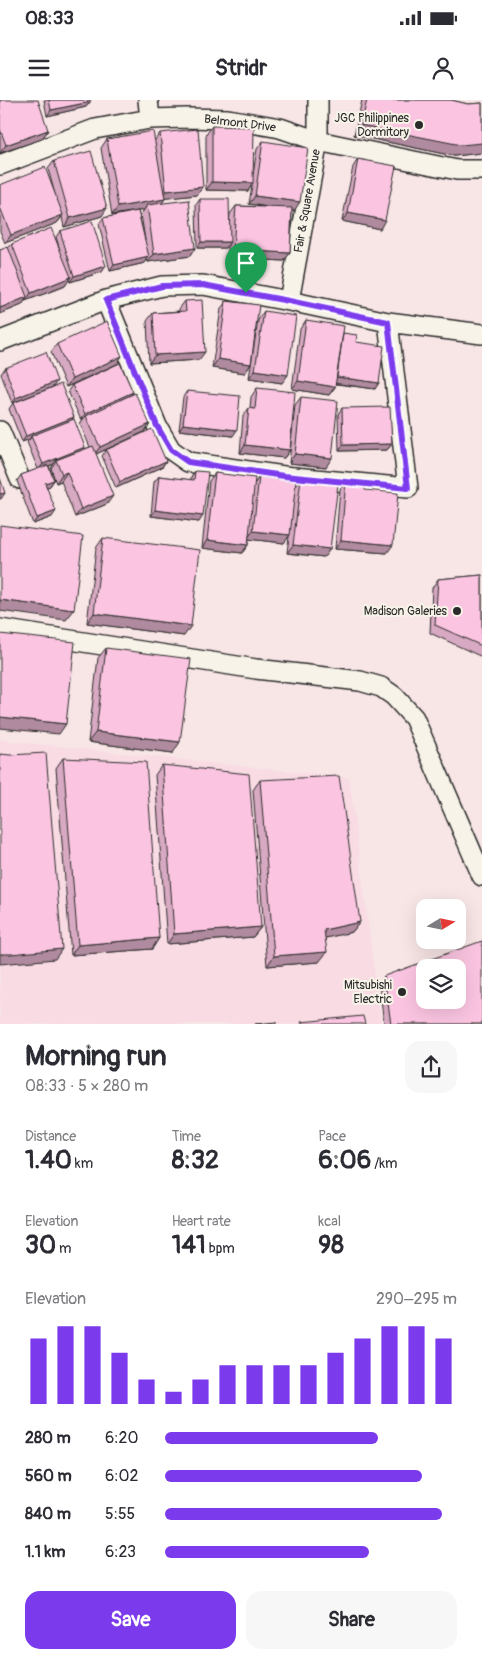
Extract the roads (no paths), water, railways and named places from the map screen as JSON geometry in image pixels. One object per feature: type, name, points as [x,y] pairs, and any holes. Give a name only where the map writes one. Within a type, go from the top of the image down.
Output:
[{"type":"street","points":[[148,100],[150,119]]},
{"type":"street","name":"Fair & Square Avenue","points":[[289,301],[318,141],[318,100]]},
{"type":"street","name":"Belmont Drive","points":[[0,165],[95,129],[150,119],[187,118],[228,120],[280,128],[318,141],[458,170],[482,170]]},
{"type":"street","points":[[0,341],[106,300],[162,286],[203,285],[388,322],[482,334]]},
{"type":"street","points":[[106,300],[157,426],[171,450],[188,462],[284,476],[408,488],[388,322]]},
{"type":"street","points":[[0,431],[20,479]]},
{"type":"street","points":[[0,629],[256,669],[360,681],[381,687],[394,696],[414,718],[482,876]]},
{"type":"place","name":"JGC Philippines Dormitory","points":[[419,125]]},
{"type":"place","name":"Madison Galeries","points":[[457,611]]},
{"type":"place","name":"Mitsubishi Electric","points":[[402,992]]}]
